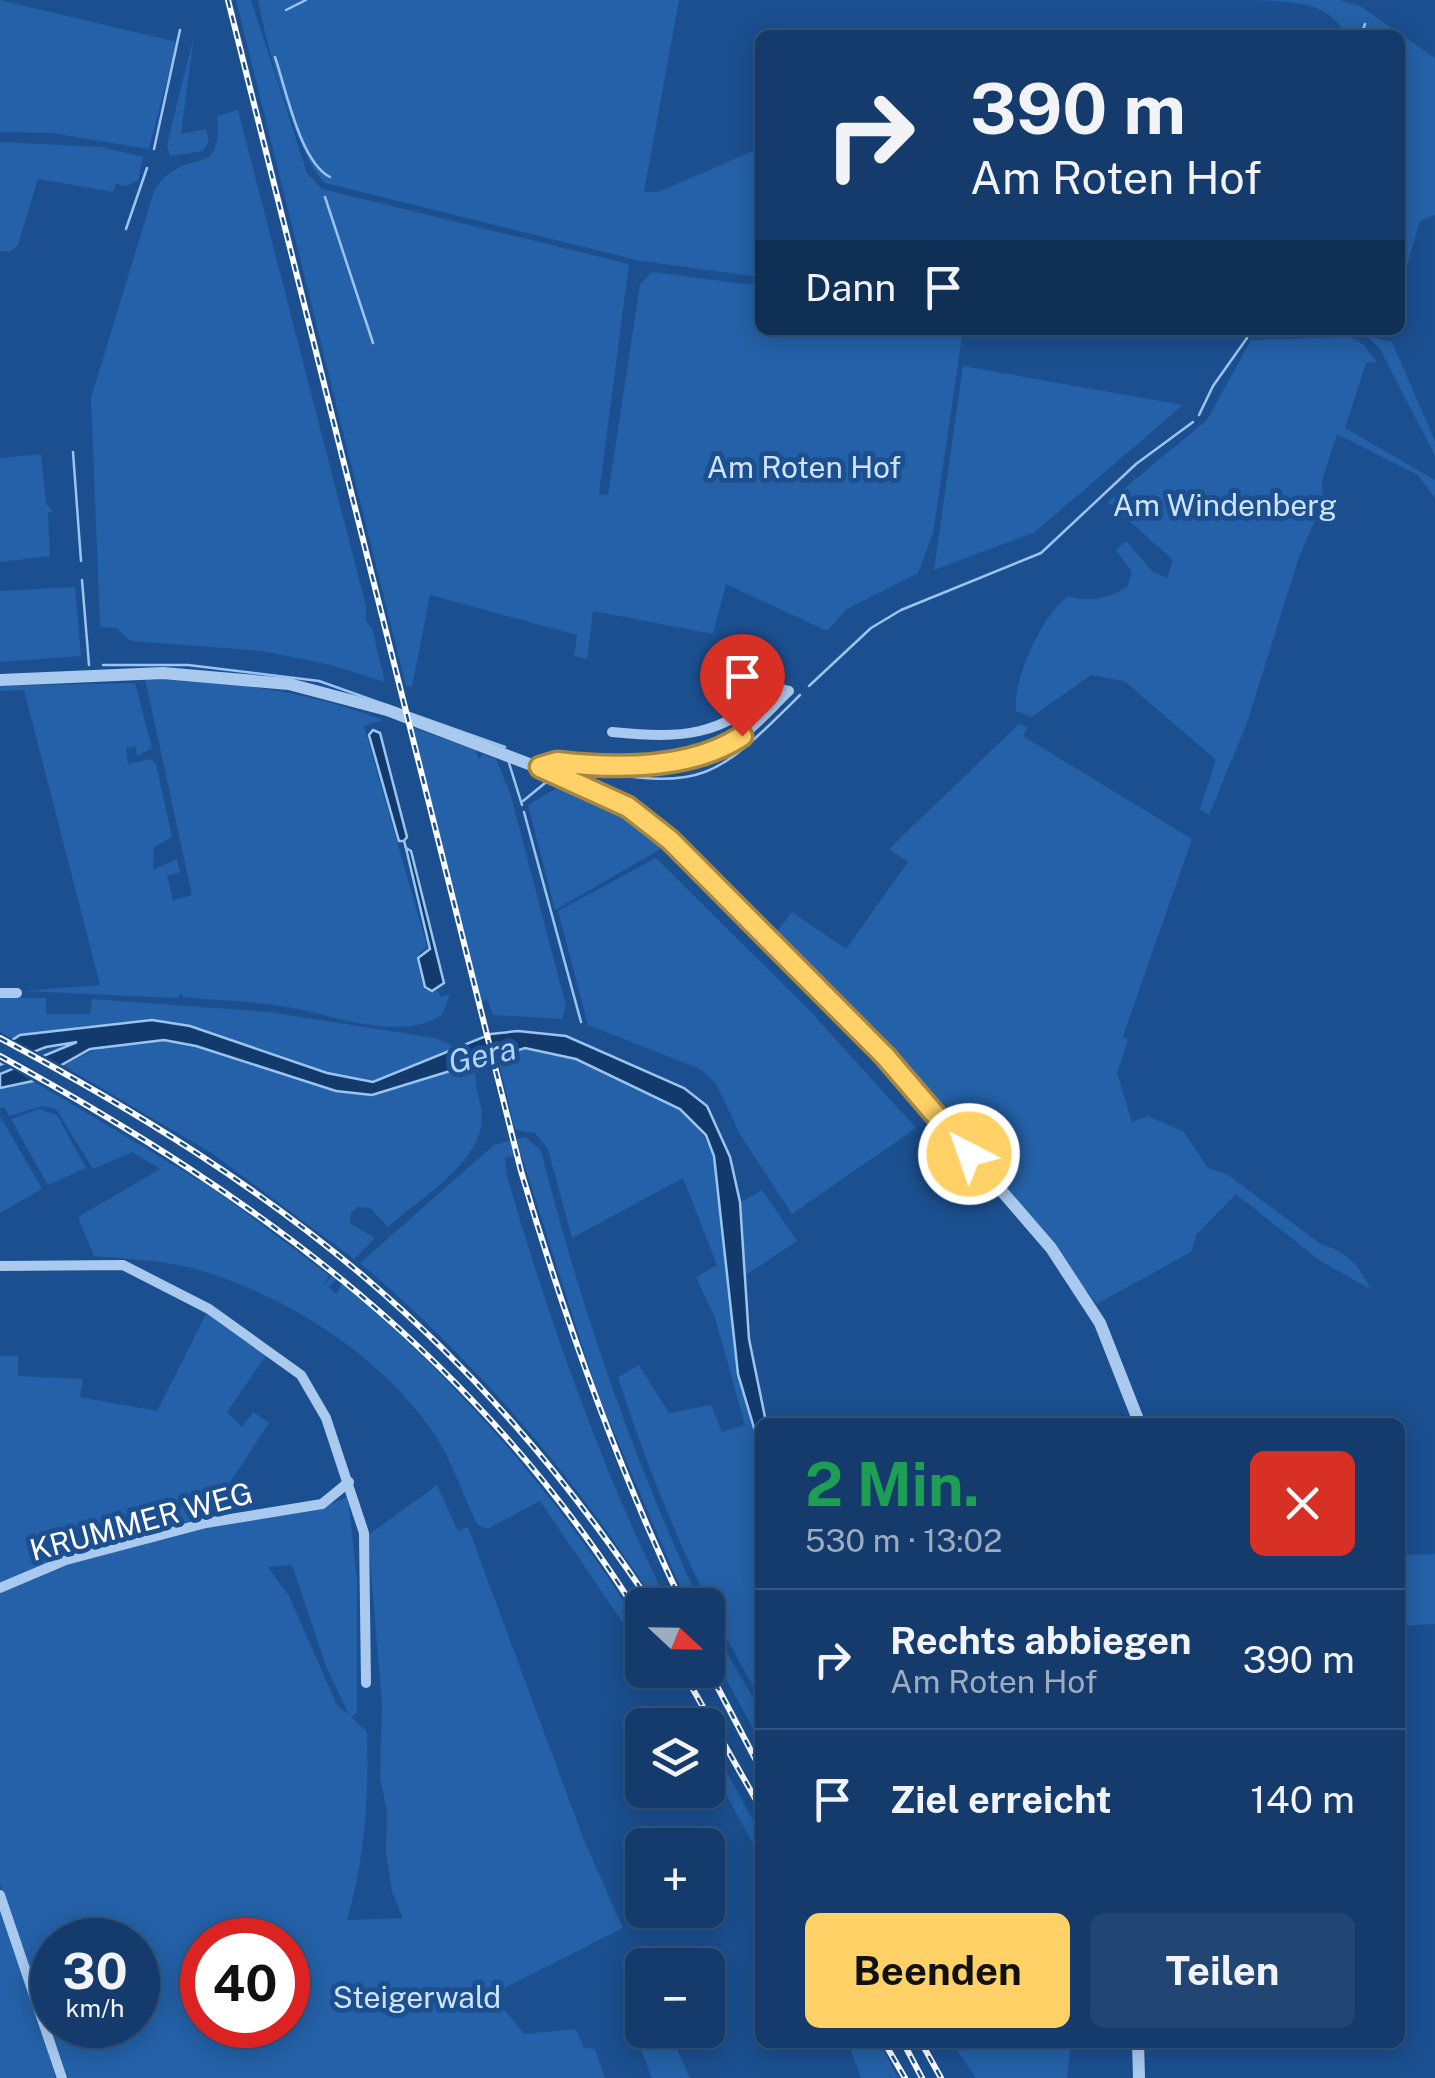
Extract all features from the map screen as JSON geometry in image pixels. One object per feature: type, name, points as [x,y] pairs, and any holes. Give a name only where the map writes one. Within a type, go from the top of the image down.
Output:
[{"type":"street","points":[[0,680],[163,673],[256,680],[354,700],[593,789],[652,825],[885,1056],[1078,1284],[1100,1323],[1137,1418]]},
{"type":"street","points":[[540,767],[557,762],[674,761],[716,753],[742,736],[788,692],[775,688],[742,716],[700,734],[612,732]]},
{"type":"street","points":[[0,993],[17,993]]},
{"type":"street","points":[[0,1266],[122,1265],[209,1309],[300,1374],[326,1418],[349,1482],[366,1552],[366,1684]]},
{"type":"street","name":"KRUMMER WEG","points":[[0,1588],[66,1560],[206,1522],[322,1504],[349,1482]]},
{"type":"street","points":[[0,1895],[62,2078]]},
{"type":"street","points":[[1138,2048],[1139,2078]]},
{"type":"green space","points":[[0,0],[177,42],[149,149],[52,133],[0,132]]},
{"type":"green space","name":"Am Roten Hof","points":[[236,0],[251,0],[307,173],[322,189],[629,264],[599,494],[608,495],[640,284],[652,272],[755,285],[755,335],[962,335],[933,534],[918,573],[847,609],[827,631],[726,584],[713,634],[593,611],[587,659],[574,656],[577,635],[430,595],[412,687],[406,686]]},
{"type":"green space","points":[[258,0],[679,0],[644,192],[658,192],[755,150],[755,276],[641,261],[325,183],[293,124]]},
{"type":"green space","points":[[1251,0],[1339,0],[1360,6],[1395,30],[1341,30],[1319,9]]},
{"type":"green space","points":[[194,35],[181,134],[206,129],[209,141],[203,151],[170,156],[167,145]]},
{"type":"green space","points":[[1405,37],[1435,58],[1435,215],[1420,221],[1405,272]]},
{"type":"green space","points":[[238,110],[366,606],[366,621],[372,628],[385,682],[331,665],[262,651],[131,641],[116,628],[100,627],[91,398],[154,191],[178,168],[208,157],[217,137],[217,116]]},
{"type":"green space","points":[[0,142],[101,147],[143,157],[138,180],[127,186],[116,184],[113,192],[38,179],[18,245],[10,252],[0,251]]},
{"type":"green space","points":[[1367,336],[1392,342],[1435,441],[1435,456],[1380,349]]},
{"type":"green space","name":"Am Windenberg","points":[[1350,337],[1364,345],[1377,362],[1366,363],[1345,428],[1435,480],[1435,498],[1418,475],[1337,434],[1322,481],[1323,503],[1299,557],[1247,723],[1209,815],[1200,809],[1216,760],[1124,681],[1091,675],[1032,717],[1016,711],[1019,683],[1031,648],[1059,604],[1069,596],[1099,598],[1127,587],[1132,572],[1116,550],[1126,541],[1152,571],[1167,578],[1173,560],[1108,502],[1207,420],[1251,340]]},
{"type":"green space","points":[[963,366],[1183,405],[1035,532],[934,570]]},
{"type":"green space","points":[[41,454],[46,504],[53,511],[48,513],[50,556],[0,562],[0,458]]},
{"type":"green space","points":[[75,587],[81,656],[0,662],[0,591]]},
{"type":"green space","points":[[171,678],[278,691],[383,720],[364,726],[427,946],[416,957],[424,990],[438,991],[441,997],[450,995],[442,1015],[426,1023],[390,1027],[284,1006],[182,997],[182,992],[178,998],[21,991],[100,985],[24,690],[0,691],[0,686],[135,683],[152,748],[137,756],[136,746],[126,748],[128,764],[150,759],[156,764],[172,837],[154,847],[153,870],[177,859],[180,872],[167,876],[173,900],[192,895],[145,679]]},
{"type":"green space","points":[[1019,724],[1028,727],[1023,736],[1192,839],[1123,1036],[1128,1040],[1117,1073],[1132,1122],[1148,1116],[1184,1132],[1208,1168],[1228,1175],[1322,1245],[1345,1256],[1370,1289],[1319,1260],[1236,1194],[1197,1234],[1191,1252],[1097,1304],[1029,1216],[772,938],[792,912],[846,949],[908,862],[889,849]]},
{"type":"green space","points":[[411,727],[475,750],[479,759],[483,754],[496,759],[511,796],[566,1006],[562,1019],[493,1015],[487,1000],[480,1002]]},
{"type":"green space","points":[[563,784],[640,825],[664,847],[555,910],[528,805]]},
{"type":"green space","points":[[656,858],[811,1012],[916,1128],[792,1214],[741,1136],[716,1084],[700,1069],[588,1025],[558,911]]},
{"type":"green space","points":[[0,998],[46,998],[46,1014],[90,1014],[92,999],[269,1012],[435,1038],[457,1048],[373,1082],[327,1073],[190,1026],[152,1020],[13,1039],[0,1032]]},
{"type":"green space","points":[[164,1040],[196,1046],[352,1094],[477,1065],[475,1078],[482,1111],[479,1134],[460,1165],[388,1227],[370,1208],[358,1207],[351,1213],[350,1223],[375,1238],[354,1259],[213,1154],[64,1066],[111,1046]]},
{"type":"green space","points":[[525,1048],[607,1070],[660,1096],[701,1132],[714,1156],[738,1374],[755,1431],[755,1689],[725,1634],[725,1588],[702,1588],[647,1460],[618,1377],[639,1365],[669,1413],[711,1405],[722,1432],[745,1425],[715,1318],[696,1277],[717,1265],[683,1178],[572,1238],[548,1149],[535,1133],[515,1130],[498,1059]]},
{"type":"green space","points":[[33,1081],[217,1191],[329,1275],[324,1285],[333,1275],[337,1278],[329,1287],[336,1294],[343,1283],[428,1361],[543,1489],[625,1604],[625,1626],[540,1501],[487,1529],[477,1524],[450,1462],[430,1428],[383,1374],[324,1329],[260,1293],[192,1268],[94,1256],[78,1217],[160,1169],[132,1152],[93,1169],[56,1109],[42,1106],[9,1116],[4,1107],[0,1108],[0,1088]]},
{"type":"green space","points":[[39,1109],[57,1115],[86,1168],[48,1185],[11,1119]]},
{"type":"green space","points":[[0,1116],[42,1189],[0,1213]]},
{"type":"green space","points":[[525,1137],[541,1150],[610,1381],[694,1588],[681,1588],[598,1395],[521,1154],[505,1158],[507,1176],[541,1286],[599,1448],[661,1588],[646,1588],[592,1511],[521,1423],[444,1340],[360,1263],[494,1145]]},
{"type":"green space","points":[[762,1190],[797,1241],[746,1275],[741,1202]]},
{"type":"green space","name":"Steigerwald","points":[[207,1312],[267,1354],[227,1412],[242,1427],[253,1412],[269,1423],[206,1519],[70,1563],[201,1527],[318,1509],[348,1497],[357,1580],[357,1713],[351,1717],[367,1732],[367,1756],[362,1850],[347,1920],[403,1918],[392,1892],[386,1853],[387,1813],[380,1777],[382,1705],[368,1535],[437,1485],[458,1531],[468,1527],[584,1840],[623,1928],[504,1988],[502,2007],[524,2034],[576,2029],[584,2048],[595,2049],[605,2078],[68,2078],[57,2048],[160,2048],[160,1918],[30,1918],[30,1970],[0,1884],[0,1356],[18,1356],[18,1376],[83,1379],[80,1397],[157,1411]],"holes":[[[292,1565],[326,1666],[349,1715],[337,1705],[289,1596],[268,1567]]]},
{"type":"green space","points":[[1435,1554],[1435,1624],[1405,1626],[1405,1555]]},
{"type":"green space","points":[[725,1649],[755,1701],[755,1732],[725,1677]]},
{"type":"green space","points":[[725,1769],[755,1824],[755,1848],[725,1792]]},
{"type":"green space","points":[[0,1905],[30,1995],[30,2048],[47,2048],[56,2078],[0,2078]]},
{"type":"green space","points":[[640,2048],[676,2048],[690,2078],[652,2078]]},
{"type":"green space","points":[[850,2048],[883,2048],[898,2078],[861,2078]]},
{"type":"green space","points":[[955,2048],[1070,2048],[1067,2078],[976,2078]]},
{"type":"water","points":[[373,730],[380,733],[407,837],[404,841],[399,841],[369,735]]},
{"type":"water","points":[[406,848],[411,851],[444,983],[432,991],[425,987],[418,958],[430,949]]},
{"type":"water","name":"Gera","points":[[152,1020],[190,1026],[327,1073],[373,1082],[491,1034],[518,1031],[566,1036],[684,1088],[707,1106],[730,1157],[740,1202],[749,1339],[765,1418],[755,1418],[755,1431],[738,1374],[714,1156],[706,1135],[680,1109],[576,1059],[525,1048],[372,1095],[336,1091],[196,1046],[164,1040],[90,1049],[33,1081],[0,1088],[0,1074],[77,1042],[46,1047],[0,1065],[0,1048],[20,1035]]},
{"type":"pier","points":[[8,1037],[68,1069],[38,1084],[0,1062],[0,1042]]},
{"type":"waterway","points":[[286,10],[306,0]]},
{"type":"waterway","points":[[1363,30],[1365,24]]},
{"type":"waterway","points":[[154,149],[180,30]]},
{"type":"waterway","points":[[275,57],[302,141],[319,169],[330,177]]},
{"type":"waterway","points":[[126,229],[147,168]]},
{"type":"waterway","points":[[325,197],[373,343]]},
{"type":"waterway","points":[[1199,415],[1213,386],[1247,338]]},
{"type":"waterway","points":[[809,686],[871,628],[901,610],[1041,553],[1136,464],[1193,422]]},
{"type":"waterway","points":[[73,452],[81,561]]},
{"type":"waterway","points":[[82,580],[89,665]]},
{"type":"waterway","points":[[103,665],[188,665],[319,681],[505,747]]},
{"type":"waterway","points":[[588,770],[660,779],[708,771],[749,744],[800,695]]},
{"type":"waterway","points":[[509,763],[522,805]]},
{"type":"waterway","points":[[523,801],[550,779]]},
{"type":"waterway","points":[[524,812],[581,1022]]},
{"type":"waterway","points":[[404,841],[406,848]]},
{"type":"railway","points":[[228,0],[521,1171],[593,1391],[675,1588]]},
{"type":"railway","points":[[0,1038],[196,1153],[283,1213],[365,1277],[441,1347],[514,1424],[584,1509],[640,1588]]},
{"type":"railway","points":[[0,1056],[190,1169],[360,1295],[437,1365],[510,1442],[579,1527],[625,1595]]},
{"type":"railway","points":[[692,1688],[755,1798]]},
{"type":"railway","points":[[718,1688],[755,1758]]},
{"type":"railway","points":[[888,2048],[905,2078]]},
{"type":"railway","points":[[906,2048],[922,2078]]},
{"type":"railway","points":[[924,2048],[941,2078]]},
{"type":"route","points":[[742,736],[716,753],[691,760],[639,764],[557,762],[540,767],[628,807],[670,840],[885,1056],[969,1154]]}]
